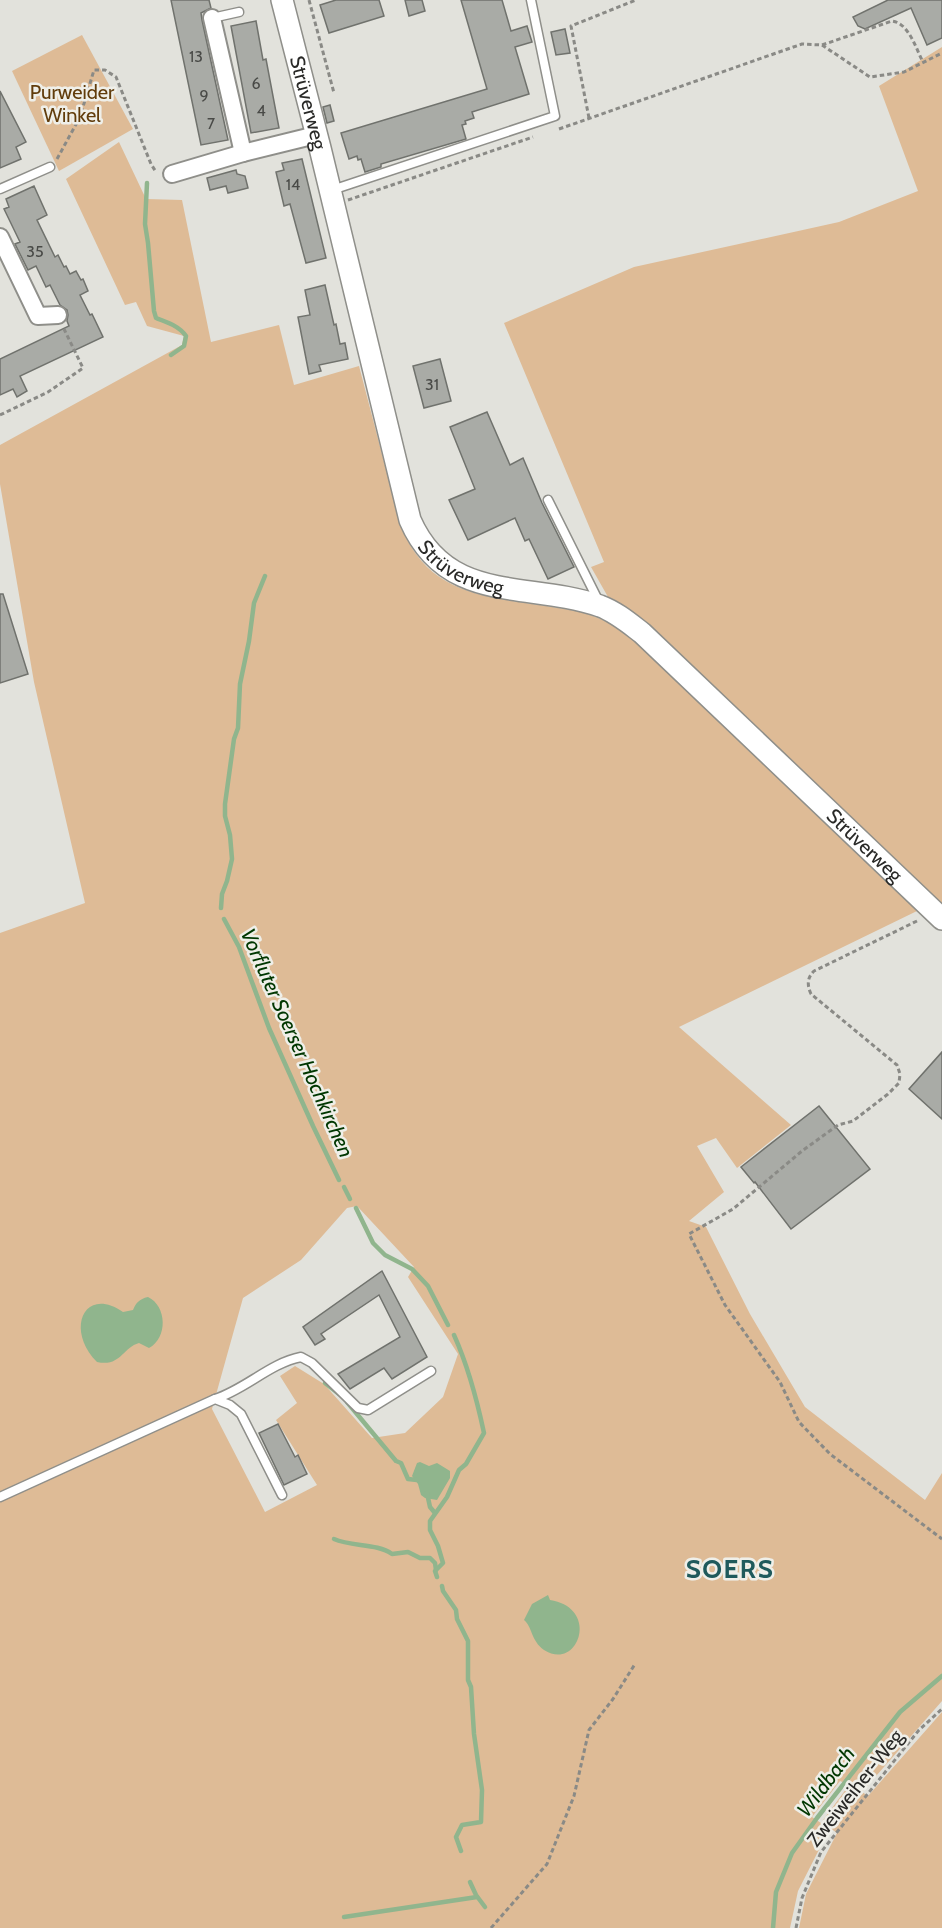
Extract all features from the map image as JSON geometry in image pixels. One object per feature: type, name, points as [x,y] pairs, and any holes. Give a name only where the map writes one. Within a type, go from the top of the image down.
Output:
[{"type":"street","name":"Strüverweg","points":[[282,0],[410,520],[417,536],[437,560],[461,576],[475,582],[567,598],[617,614],[642,633],[938,916]]},
{"type":"street","points":[[212,18],[243,153]]},
{"type":"street","points":[[172,174],[316,135]]},
{"type":"street","points":[[0,237],[38,316],[58,315]]},
{"type":"lane","points":[[331,198],[555,116],[531,0]]},
{"type":"lane","points":[[212,18],[239,12]]},
{"type":"lane","points":[[0,189],[50,167]]},
{"type":"lane","points":[[548,500],[601,607]]},
{"type":"lane","points":[[0,1497],[215,1399],[232,1394],[288,1360],[301,1357],[312,1363],[358,1408],[368,1410],[431,1371]]},
{"type":"lane","points":[[215,1399],[230,1405],[241,1414],[282,1495]]},
{"type":"path","points":[[309,0],[334,93]]},
{"type":"path","points":[[589,118],[571,26],[636,0]]},
{"type":"path","points":[[556,130],[802,44],[822,45],[892,21],[897,21],[905,27],[923,62]]},
{"type":"path","points":[[822,45],[870,77],[904,72],[942,53]]},
{"type":"path","points":[[50,167],[58,159],[80,117],[94,70],[105,70],[117,77],[151,164],[159,175],[172,174]]},
{"type":"path","points":[[331,198],[533,137]]},
{"type":"path","points":[[0,415],[48,392],[83,368],[58,315]]},
{"type":"path","points":[[938,916],[897,932],[814,971],[810,976],[808,988],[811,994],[897,1065],[900,1074],[899,1083],[853,1121],[838,1125],[802,1151],[733,1209],[689,1234],[725,1305],[780,1382],[799,1422],[830,1454],[942,1539]]},
{"type":"path","points":[[491,1928],[547,1864],[573,1796],[589,1730],[613,1699],[635,1664]]},
{"type":"path","name":"Zweiweiher-Weg","points":[[796,1928],[802,1898],[821,1852],[919,1730],[942,1709]]},
{"type":"green space","name":"Purweider Winkel","points":[[82,35],[133,129],[59,171],[12,71]]},
{"type":"green space","points":[[942,47],[942,908],[612,604],[591,567],[604,562],[504,323],[634,267],[839,222],[918,191],[879,86]]},
{"type":"green space","points":[[119,142],[146,199],[182,200],[211,342],[279,325],[294,385],[359,366],[401,527],[414,551],[429,568],[446,581],[465,590],[486,596],[583,613],[607,622],[633,638],[917,911],[679,1027],[791,1125],[737,1168],[716,1138],[697,1146],[724,1192],[689,1221],[706,1227],[750,1314],[805,1407],[925,1500],[942,1473],[942,1701],[862,1792],[868,1796],[942,1712],[942,1928],[799,1928],[806,1894],[837,1833],[830,1828],[798,1891],[790,1928],[0,1928],[0,933],[85,903],[34,682],[0,484],[0,445],[182,345],[184,336],[147,326],[136,302],[125,305],[66,179]],"holes":[[[357,1206],[414,1267],[408,1277],[458,1354],[443,1397],[405,1433],[372,1438],[324,1384],[295,1366],[280,1376],[297,1403],[276,1420],[317,1485],[265,1512],[212,1409],[243,1298],[301,1260],[347,1208]],[[840,1781],[849,1785],[821,1823],[812,1817]]]},
{"type":"shaded area","points":[[148,1297],[159,1307],[162,1314],[160,1337],[149,1348],[139,1343],[133,1345],[116,1360],[105,1363],[97,1362],[87,1350],[82,1337],[83,1315],[89,1308],[98,1304],[109,1305],[123,1312],[133,1310],[138,1302]]},
{"type":"shaded area","points":[[417,1463],[429,1466],[437,1463],[450,1471],[450,1478],[437,1500],[421,1495],[418,1484],[412,1476]]},
{"type":"shaded area","points":[[548,1595],[550,1600],[566,1605],[575,1614],[579,1625],[579,1636],[574,1646],[566,1653],[556,1654],[544,1650],[524,1620],[532,1604]]},
{"type":"building","points":[[171,0],[209,0],[211,8],[201,13],[228,140],[201,145]]},
{"type":"building","points":[[336,0],[379,0],[384,16],[329,33],[320,5]]},
{"type":"building","points":[[405,0],[422,0],[425,11],[409,16]]},
{"type":"building","points":[[461,0],[502,0],[511,31],[527,26],[532,42],[515,47],[529,94],[472,112],[474,118],[465,121],[466,124],[462,125],[466,139],[381,164],[381,167],[365,172],[361,159],[358,160],[357,156],[349,159],[341,133],[487,89]]},
{"type":"building","points":[[888,0],[942,0],[942,38],[927,45],[911,8],[865,29],[858,26],[853,17]]},
{"type":"building","points":[[256,21],[279,128],[251,133],[231,26]]},
{"type":"building","points":[[565,29],[570,53],[556,55],[551,32]]},
{"type":"building","points":[[0,91],[26,142],[16,147],[21,159],[0,168]]},
{"type":"building","points":[[330,105],[334,121],[327,123],[323,107]]},
{"type":"building","points":[[302,159],[326,258],[306,263],[290,204],[284,206],[276,172],[284,170],[282,163]]},
{"type":"building","points":[[236,170],[237,174],[245,176],[248,188],[228,193],[226,186],[210,190],[207,178]]},
{"type":"building","points":[[34,186],[47,215],[37,220],[55,257],[58,255],[70,274],[76,271],[81,280],[83,279],[88,291],[80,295],[103,337],[20,376],[27,391],[17,397],[13,389],[0,395],[0,359],[69,326],[67,310],[60,305],[50,285],[46,287],[36,266],[28,270],[15,244],[20,242],[4,209],[9,207],[6,199]]},
{"type":"building","points":[[325,285],[334,325],[336,324],[340,344],[345,343],[348,359],[319,365],[321,371],[309,374],[298,317],[310,315],[305,290]]},
{"type":"building","points":[[440,359],[451,401],[424,408],[413,366]]},
{"type":"building","points":[[487,412],[510,465],[523,458],[542,503],[574,567],[548,579],[529,539],[525,541],[515,518],[468,540],[449,500],[475,489],[450,427]]},
{"type":"building","points":[[0,594],[3,594],[28,674],[0,683]]},
{"type":"building","points":[[942,1052],[942,1119],[909,1089]]},
{"type":"building","points":[[819,1106],[870,1169],[791,1229],[741,1167]]},
{"type":"building","points":[[382,1271],[427,1357],[392,1379],[384,1368],[350,1389],[338,1374],[400,1337],[379,1295],[321,1334],[325,1339],[315,1345],[303,1327]]},
{"type":"building","points":[[278,1424],[295,1457],[298,1455],[307,1474],[284,1485],[259,1433]]},
{"type":"waterway","name":"Vorfluter Soerser Hochkirchen","points":[[147,183],[145,224],[154,311],[156,318],[176,327],[186,336],[184,346],[171,355]]},
{"type":"waterway","name":"Vorfluter Soerser Hochkirchen","points":[[221,908],[222,894],[232,859],[225,804],[234,739],[238,728],[240,684],[254,603],[265,576]]},
{"type":"waterway","name":"Vorfluter Soerser Hochkirchen","points":[[224,919],[239,947],[269,1028],[339,1180]]},
{"type":"waterway","name":"Vorfluter Soerser Hochkirchen","points":[[344,1187],[350,1199]]},
{"type":"waterway","name":"Vorfluter Soerser Hochkirchen","points":[[356,1208],[373,1243],[385,1255],[412,1269],[428,1286],[448,1325]]},
{"type":"waterway","name":"Vorfluter Soerser Hochkirchen","points":[[437,1577],[435,1571],[443,1563],[430,1530],[430,1521],[447,1497],[459,1470],[466,1464],[484,1433],[472,1383],[454,1335]]},
{"type":"waterway","points":[[325,1383],[339,1394]]},
{"type":"waterway","points":[[347,1402],[396,1461],[401,1463],[408,1479],[417,1480]]},
{"type":"waterway","points":[[427,1493],[430,1507],[435,1513]]},
{"type":"waterway","points":[[334,1539],[379,1548],[392,1554],[408,1552],[420,1558],[430,1558],[435,1563],[436,1570]]},
{"type":"waterway","name":"Vorfluter Soerser Hochkirchen","points":[[442,1586],[456,1610],[457,1619],[468,1641],[468,1680],[471,1687],[474,1734],[482,1790],[481,1822],[462,1825],[456,1837],[461,1851]]},
{"type":"waterway","name":"Wildbach","points":[[773,1928],[776,1892],[792,1853],[900,1712],[942,1676]]},
{"type":"waterway","name":"Vorfluter Soerser Hochkirchen","points":[[470,1882],[485,1907]]},
{"type":"waterway","points":[[344,1917],[477,1897]]},
{"type":"district","name":"SOERS","points":[[730,1569]]}]
